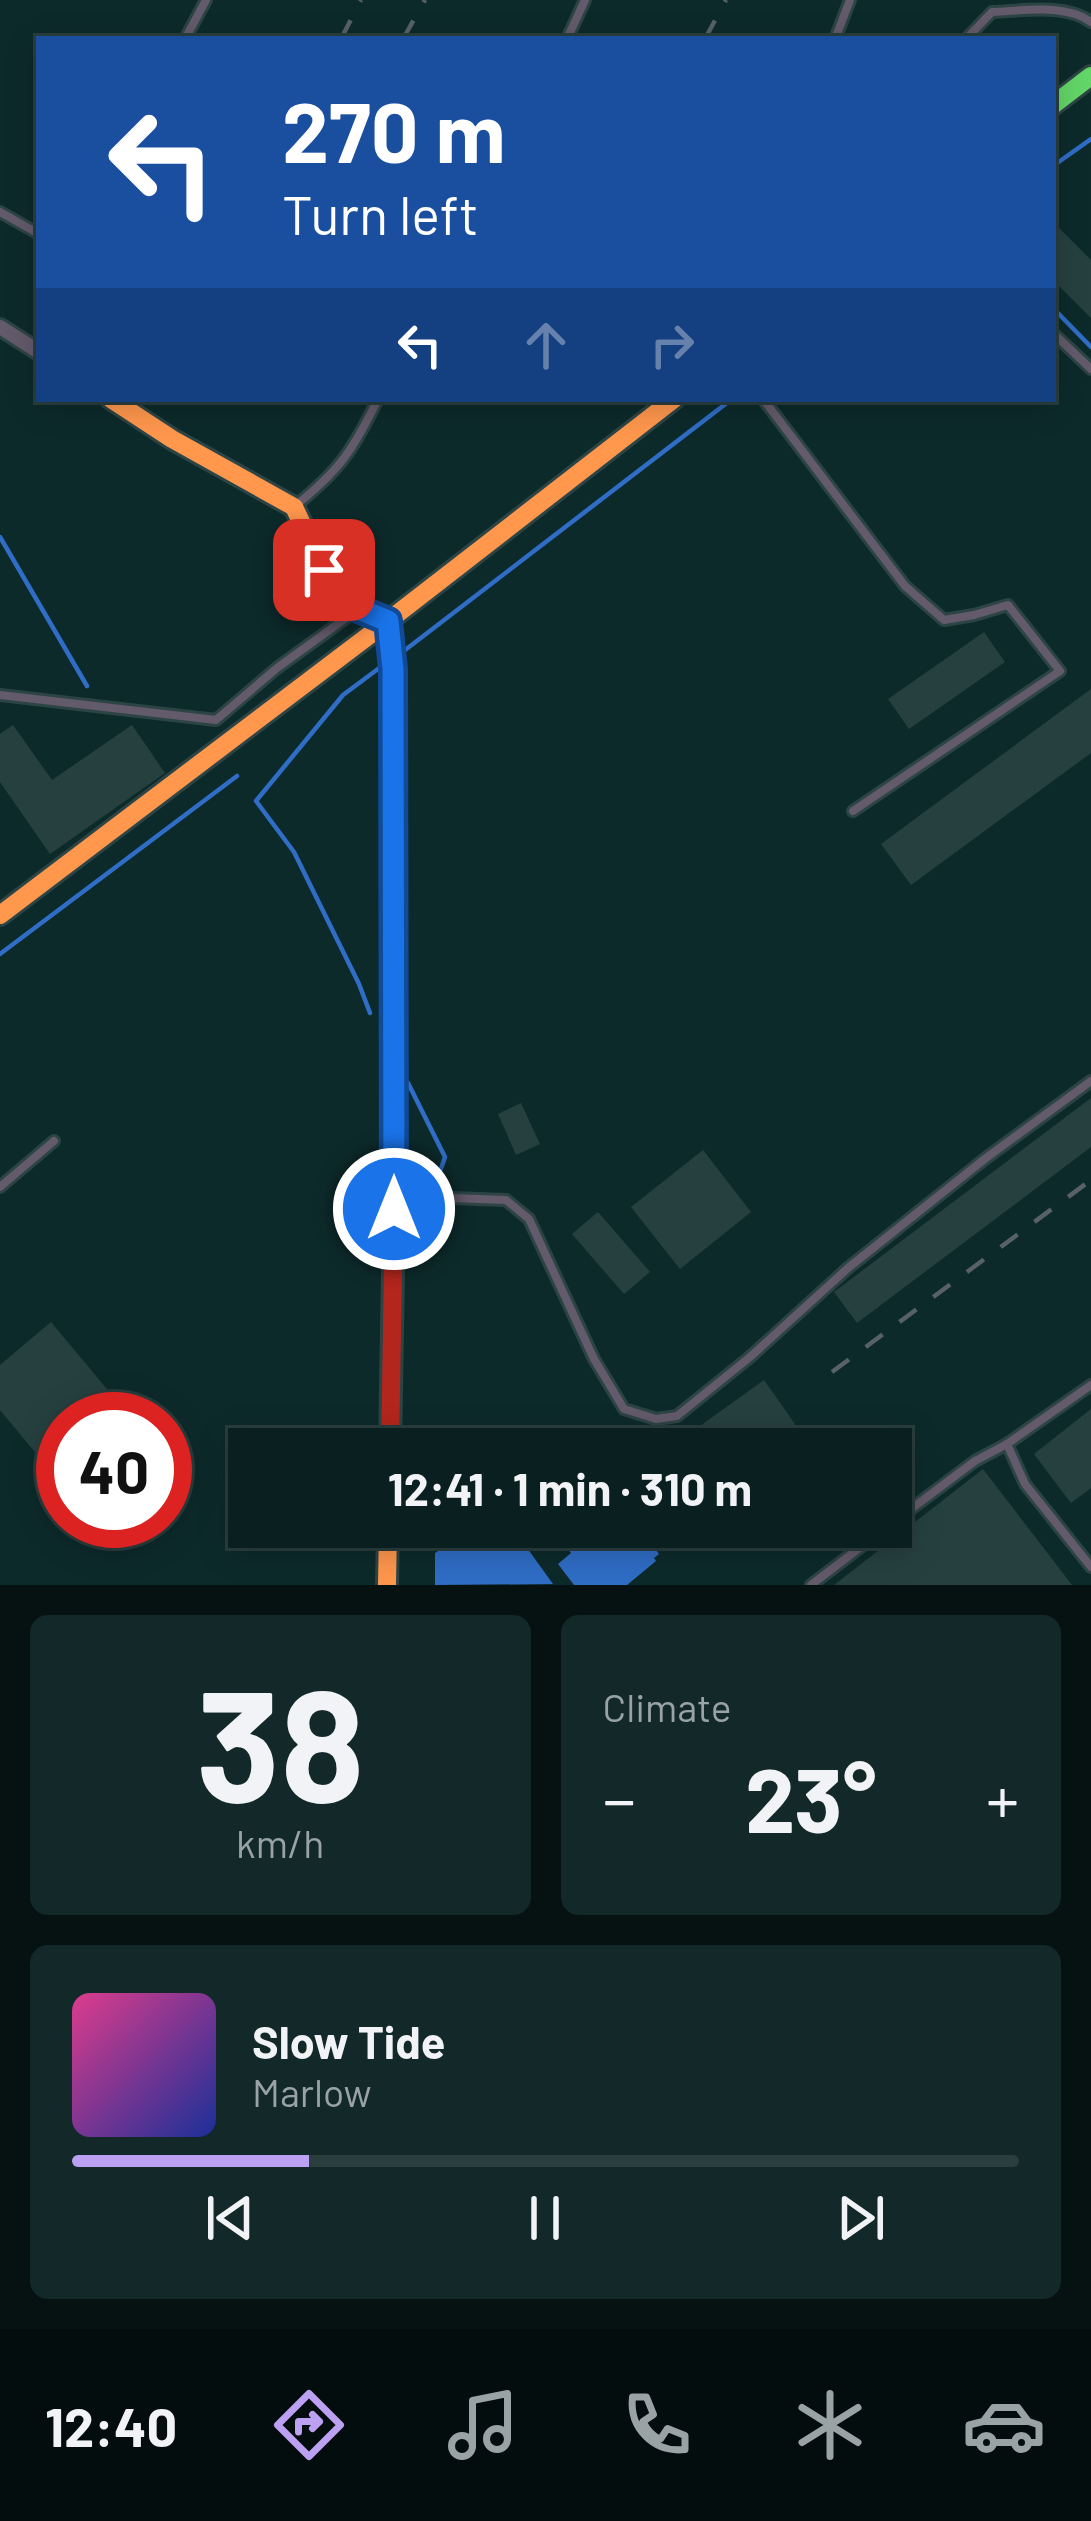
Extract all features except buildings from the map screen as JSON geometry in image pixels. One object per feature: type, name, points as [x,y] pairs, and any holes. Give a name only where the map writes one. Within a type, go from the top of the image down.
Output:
[{"type":"street","points":[[1056,103],[1091,76]]},
{"type":"street","points":[[0,327],[36,350]]},
{"type":"street","points":[[116,402],[294,507],[339,601],[388,621]]},
{"type":"street","points":[[0,915],[670,402]]},
{"type":"street","points":[[388,621],[393,669],[390,1428]]},
{"type":"street","points":[[387,1585],[388,1548]]},
{"type":"lane","points":[[187,36],[206,0]]},
{"type":"lane","points":[[568,36],[585,0]]},
{"type":"lane","points":[[836,36],[850,0]]},
{"type":"lane","points":[[969,36],[992,11],[1052,10],[1080,14],[1091,22]]},
{"type":"lane","points":[[0,212],[36,232]]},
{"type":"lane","points":[[1056,336],[1091,369]]},
{"type":"lane","points":[[294,507],[329,479],[355,445],[376,402]]},
{"type":"lane","points":[[765,402],[904,586],[944,620],[1008,605],[1060,670],[853,811]]},
{"type":"lane","points":[[0,695],[216,720],[358,609]]},
{"type":"lane","points":[[394,1196],[506,1200],[529,1219],[594,1359],[624,1408],[656,1419],[676,1416],[848,1268],[1091,1081]]},
{"type":"lane","points":[[0,1187],[54,1141]]},
{"type":"lane","points":[[912,1508],[1091,1384]]},
{"type":"lane","points":[[1006,1444],[1025,1484],[1091,1567]]},
{"type":"lane","points":[[811,1585],[860,1548]]},
{"type":"water","points":[[443,1548],[527,1548],[553,1584],[435,1585],[435,1553]]},
{"type":"water","points":[[567,1548],[655,1548],[659,1554],[627,1585],[574,1585],[558,1564],[571,1553]]},
{"type":"waterway","points":[[1056,164],[1091,139]]},
{"type":"waterway","points":[[1056,311],[1091,347]]},
{"type":"waterway","points":[[396,657],[728,402]]},
{"type":"waterway","points":[[0,537],[87,686]]},
{"type":"waterway","points":[[370,1013],[294,852],[256,801],[343,695],[386,663]]},
{"type":"waterway","points":[[0,954],[237,776]]},
{"type":"waterway","points":[[408,1083],[445,1157],[435,1186]]},
{"type":"railway","points":[[343,36],[361,0]]},
{"type":"railway","points":[[405,36],[425,0]]},
{"type":"railway","points":[[707,36],[726,0]]},
{"type":"railway","points":[[832,1372],[1091,1180]]},
{"type":"traffic: fast","points":[[1056,103],[1091,76]]},
{"type":"traffic: slow","points":[[116,402],[294,507],[339,601],[388,621]]},
{"type":"traffic: slow","points":[[0,915],[670,402]]},
{"type":"traffic: slow","points":[[387,1585],[388,1548]]},
{"type":"traffic: jam","points":[[388,621],[393,669],[390,1428]]},
{"type":"route","points":[[324,570],[339,601],[388,621],[393,669],[394,1209]]}]
